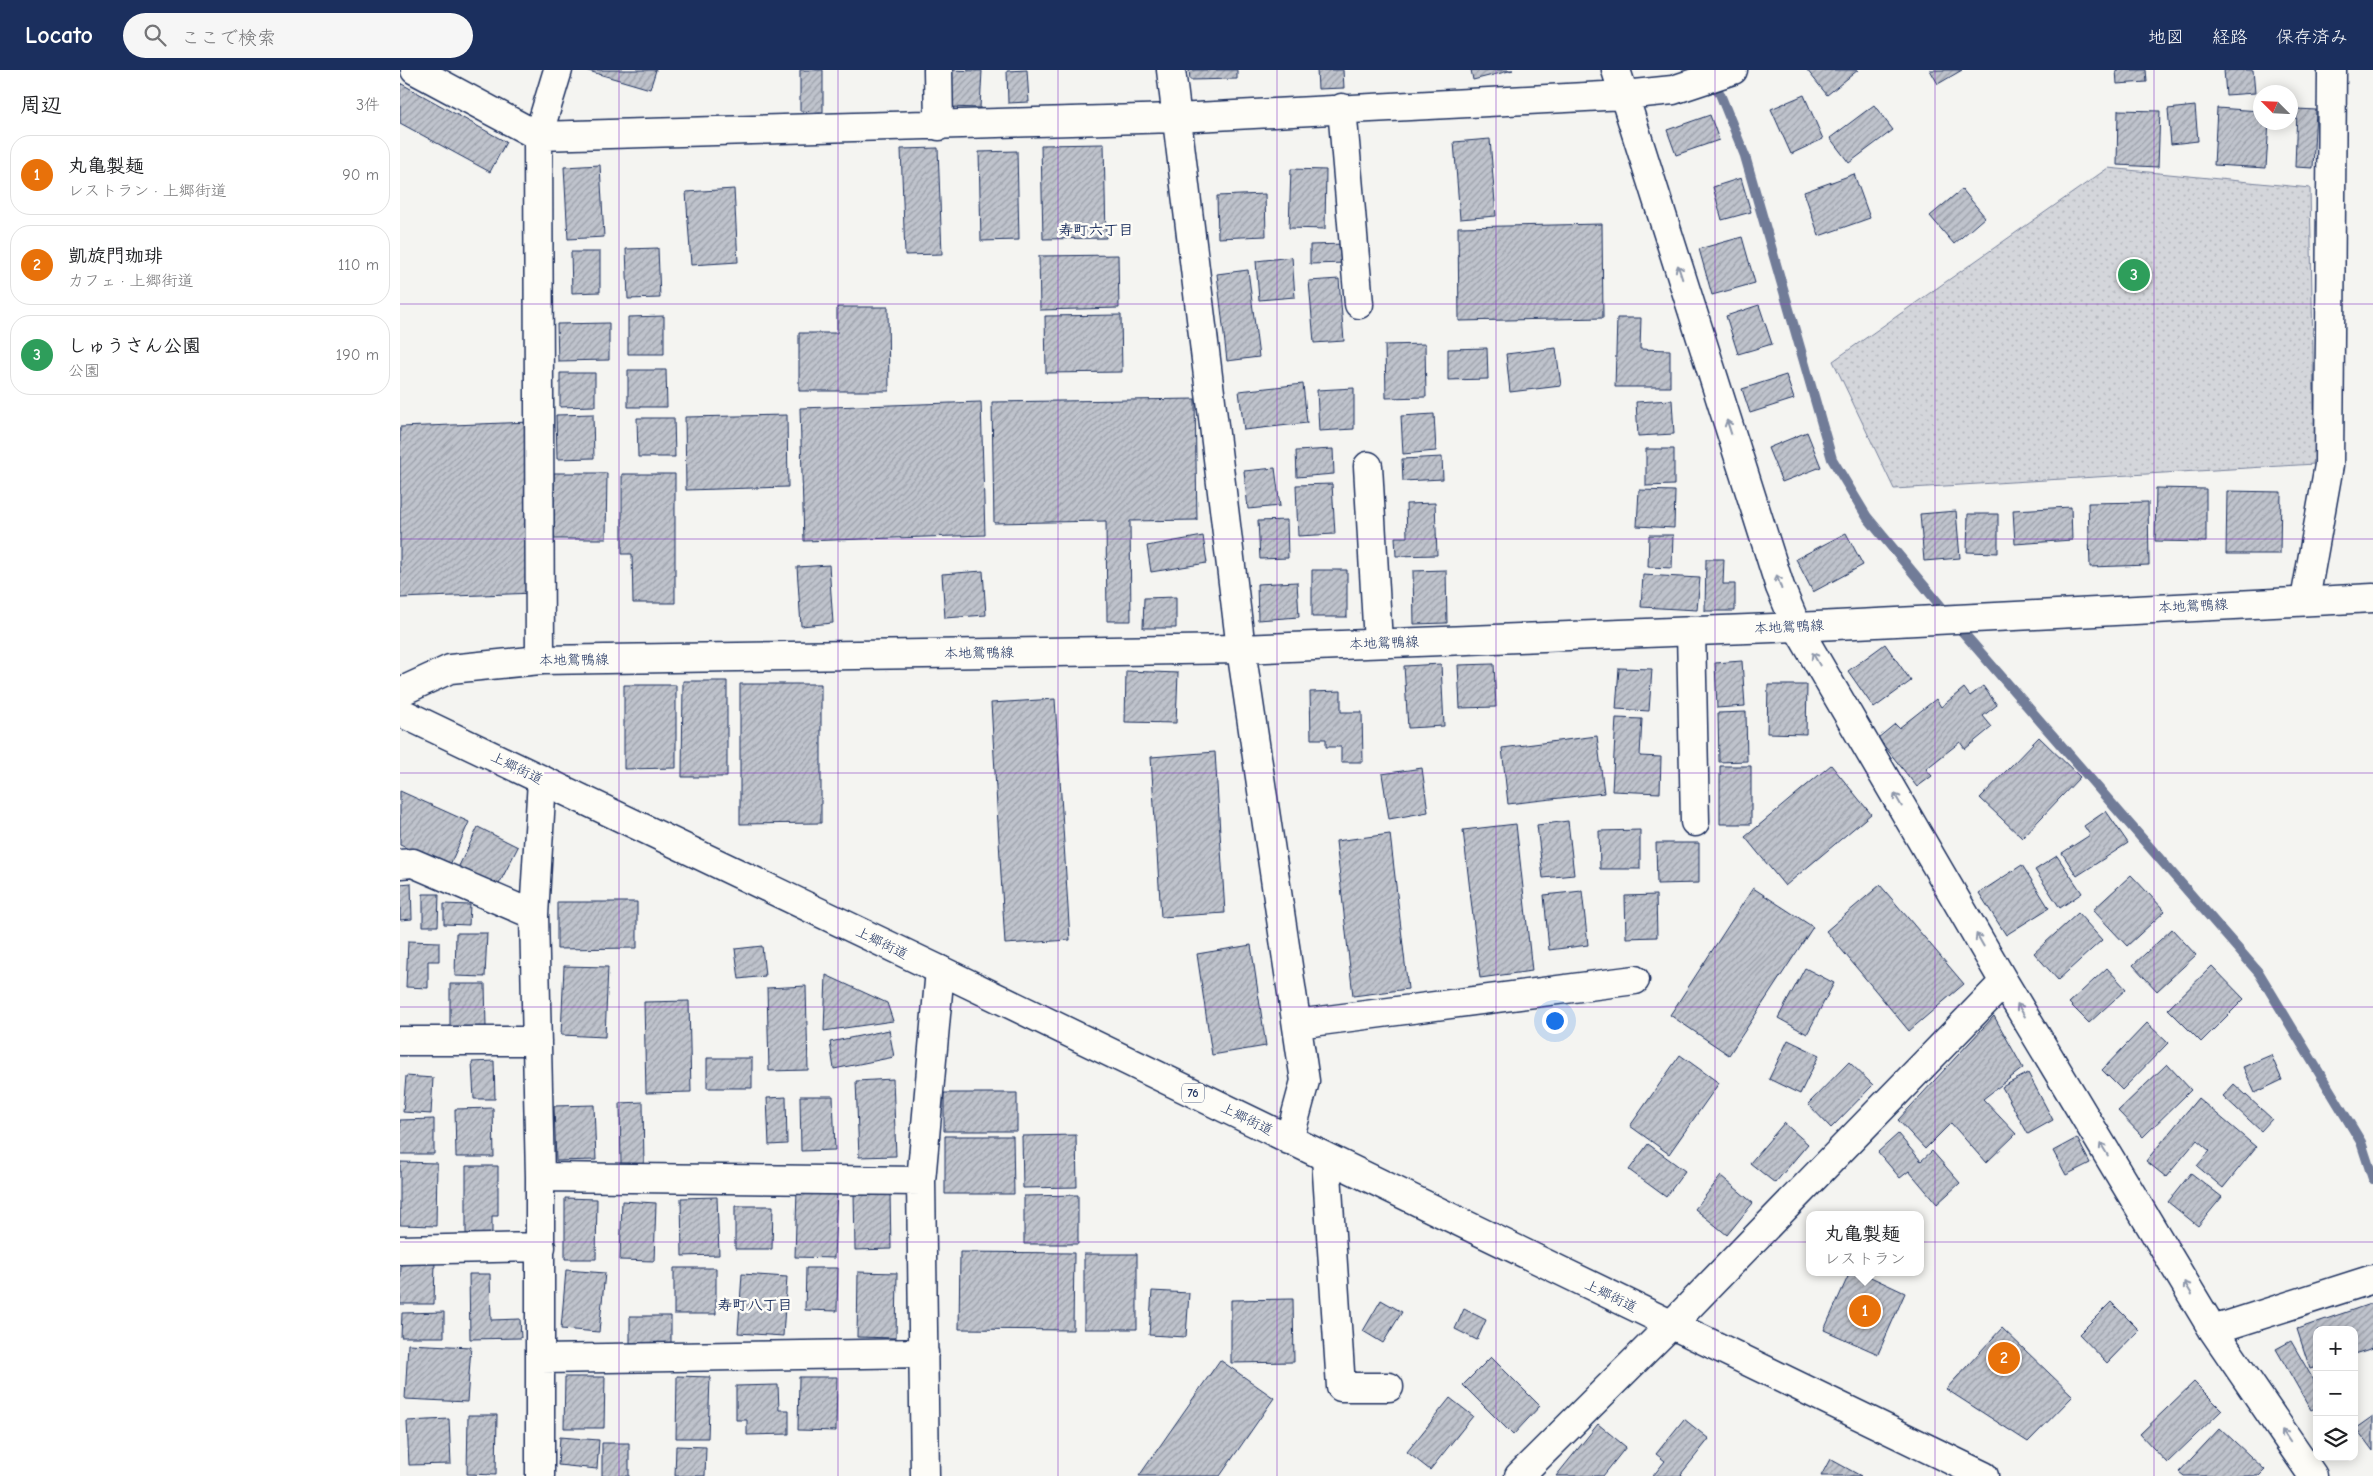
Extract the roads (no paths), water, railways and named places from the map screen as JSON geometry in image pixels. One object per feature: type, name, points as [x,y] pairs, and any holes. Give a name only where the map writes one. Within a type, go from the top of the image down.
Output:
[{"type":"street","points":[[415,70],[538,136],[1176,118],[1342,108],[1620,82],[1673,90],[1733,70]]},
{"type":"street","points":[[540,660],[538,136],[558,70]]},
{"type":"street","points":[[938,70],[940,126]]},
{"type":"street","points":[[1171,70],[1241,649],[1305,1080],[1289,1140]]},
{"type":"street","points":[[2305,600],[2329,465],[2332,70]]},
{"type":"street","points":[[1620,82],[1780,587],[1797,627],[2004,982],[2213,1330],[2313,1476]]},
{"type":"street","points":[[1342,108],[1359,304]]},
{"type":"street","points":[[1368,466],[1378,643]]},
{"type":"street","name":"本地鴛鴨線","points":[[400,692],[450,669],[540,660],[1241,649],[1797,627],[2373,598]]},
{"type":"street","points":[[1691,631],[1695,822]]},
{"type":"street","name":"上郷街道","points":[[400,712],[940,970],[1984,1476]]},
{"type":"street","points":[[540,1476],[541,1247],[534,915],[542,780]]},
{"type":"street","points":[[400,864],[413,864],[534,915]]},
{"type":"street","points":[[925,1476],[921,1182],[940,970]]},
{"type":"street","points":[[1297,1024],[1635,980]]},
{"type":"street","points":[[1519,1476],[1671,1325],[2004,982]]},
{"type":"street","points":[[400,1041],[537,1041]]},
{"type":"street","points":[[1326,1158],[1341,1387],[1389,1387]]},
{"type":"street","points":[[540,1177],[921,1182]]},
{"type":"street","points":[[400,1250],[541,1247]]},
{"type":"street","points":[[2213,1330],[2373,1278]]},
{"type":"street","points":[[541,1359],[924,1353]]},
{"type":"waterway","points":[[1709,79],[1720,94],[1745,156],[1832,459],[1867,517],[1954,622],[2259,973],[2361,1142],[2373,1179]]},
{"type":"place","name":"しゅうさん公園","points":[[2134,275]]},
{"type":"place","name":"丸亀製麺","points":[[1865,1311]]},
{"type":"place","name":"凱旋門珈琲","points":[[2004,1358]]},
{"type":"district","name":"寿町六丁目","points":[[1096,230]]},
{"type":"district","name":"寿町八丁目","points":[[755,1305]]}]
